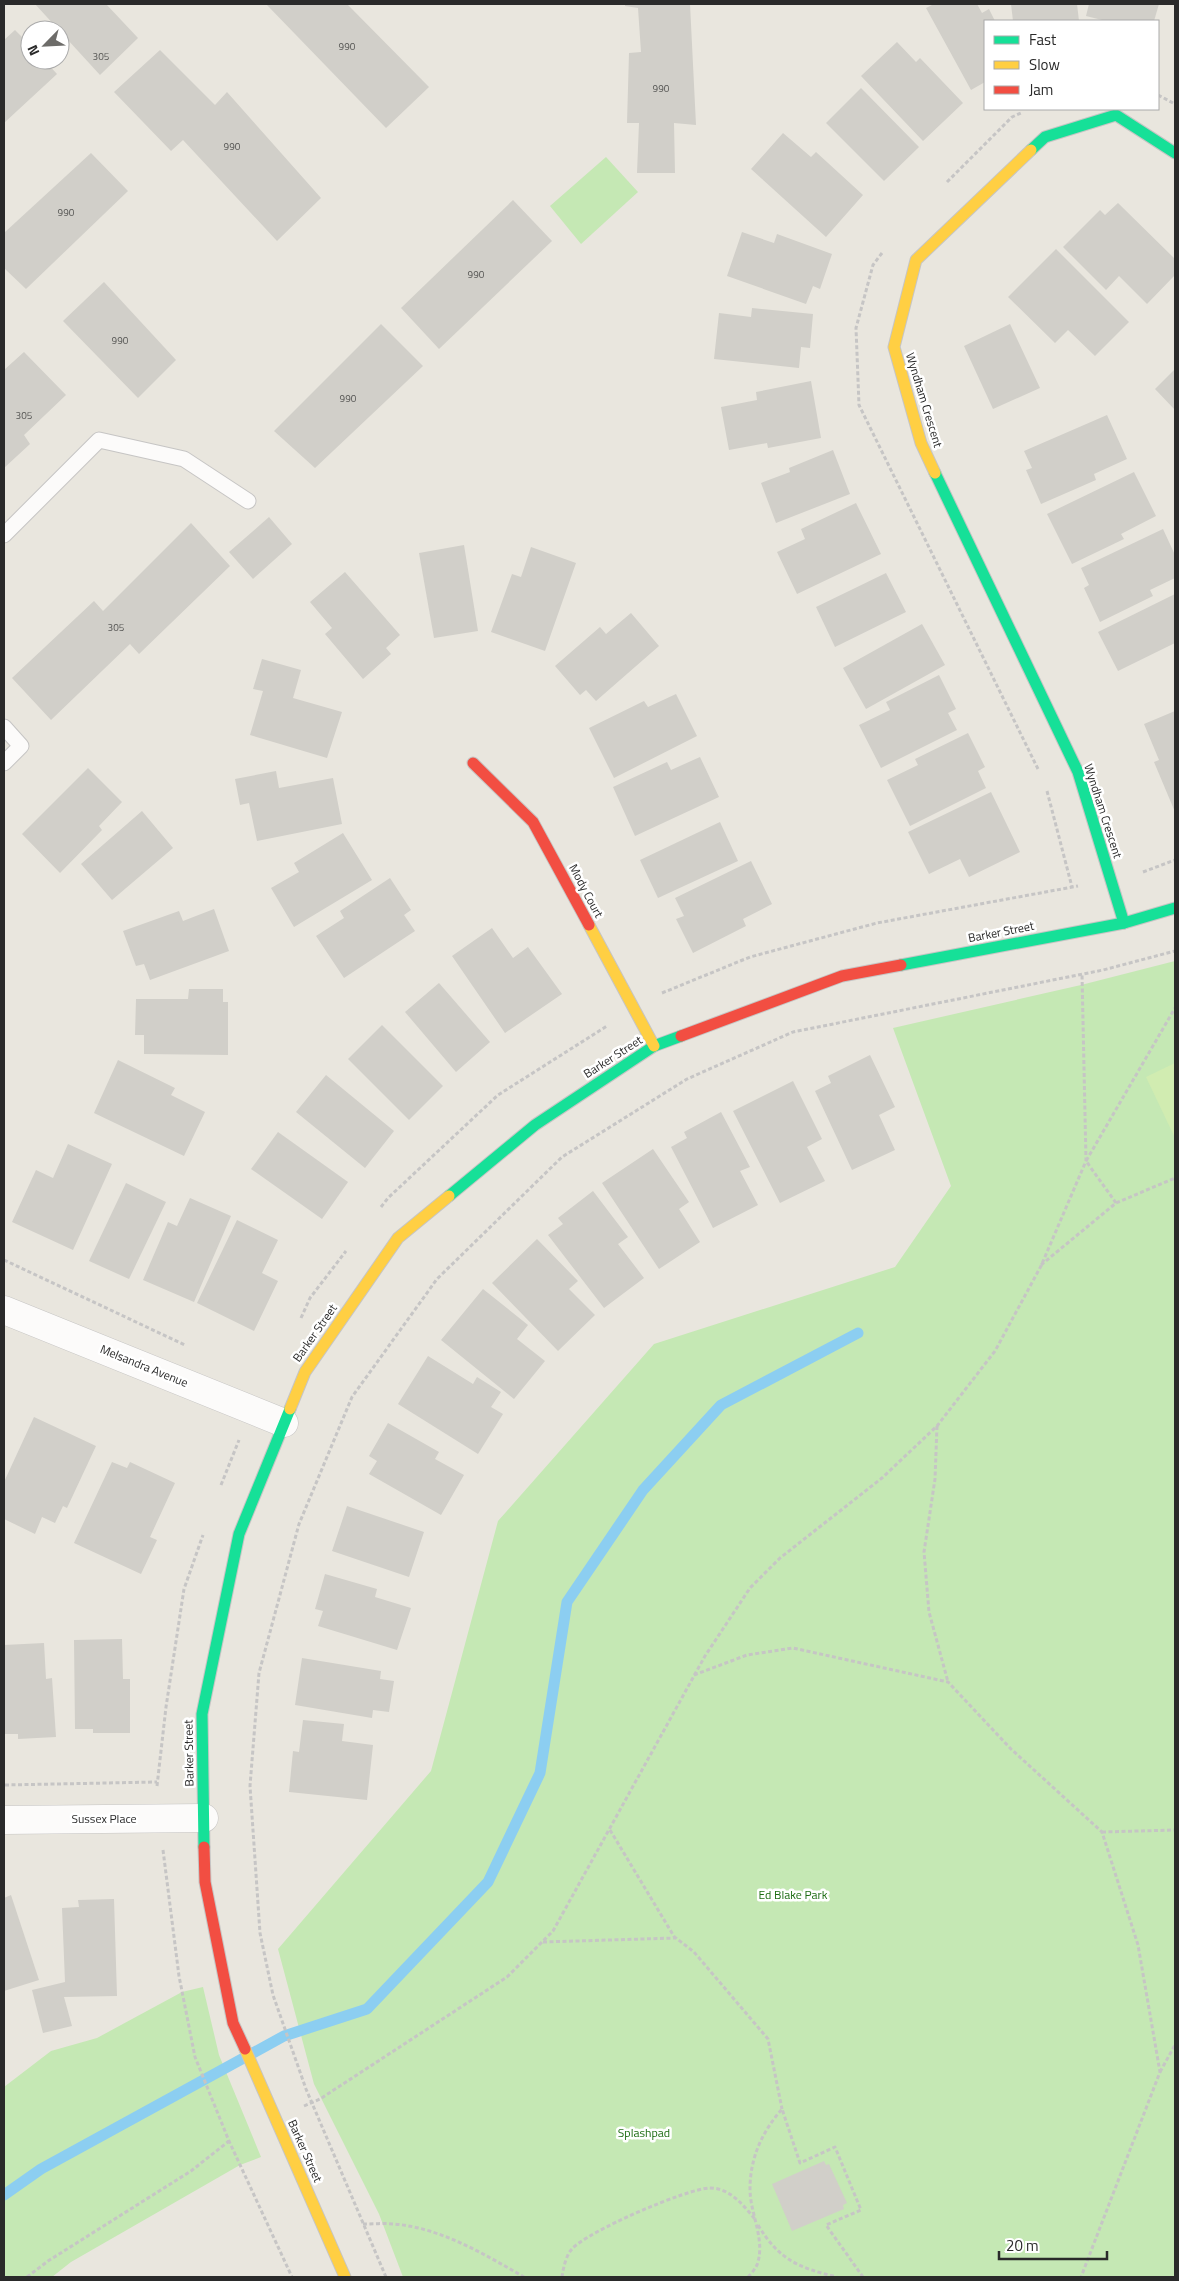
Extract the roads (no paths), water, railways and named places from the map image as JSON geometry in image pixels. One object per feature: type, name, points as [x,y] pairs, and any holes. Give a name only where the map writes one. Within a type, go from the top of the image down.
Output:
[{"type":"street","name":"Wyndham Crescent","points":[[1124,923],[1078,772],[921,443],[894,347],[916,260],[1045,137],[1116,115],[1175,153]]},
{"type":"street","name":"Mody Court","points":[[473,763],[533,822],[654,1046]]},
{"type":"street","name":"Barker Street","points":[[345,2277],[232,2023],[205,1882],[202,1714],[239,1534],[305,1372],[398,1238],[535,1125],[654,1046],[842,976],[1124,923],[1175,908]]},
{"type":"street","name":"Melsandra Avenue","points":[[4,1310],[284,1423]]},
{"type":"street","name":"Sussex Place","points":[[4,1820],[204,1818]]},
{"type":"lane","points":[[4,535],[99,440],[184,458],[248,501]]},
{"type":"lane","points":[[4,727],[21,746],[4,763]]},
{"type":"waterway","points":[[4,2195],[41,2169],[284,2036],[367,2009],[488,1882],[540,1773],[567,1602],[643,1490],[721,1405],[858,1333]]},
{"type":"park label","name":"Ed Blake Park","points":[[793,1895]]},
{"type":"park label","name":"Splashpad","points":[[644,2133]]}]
